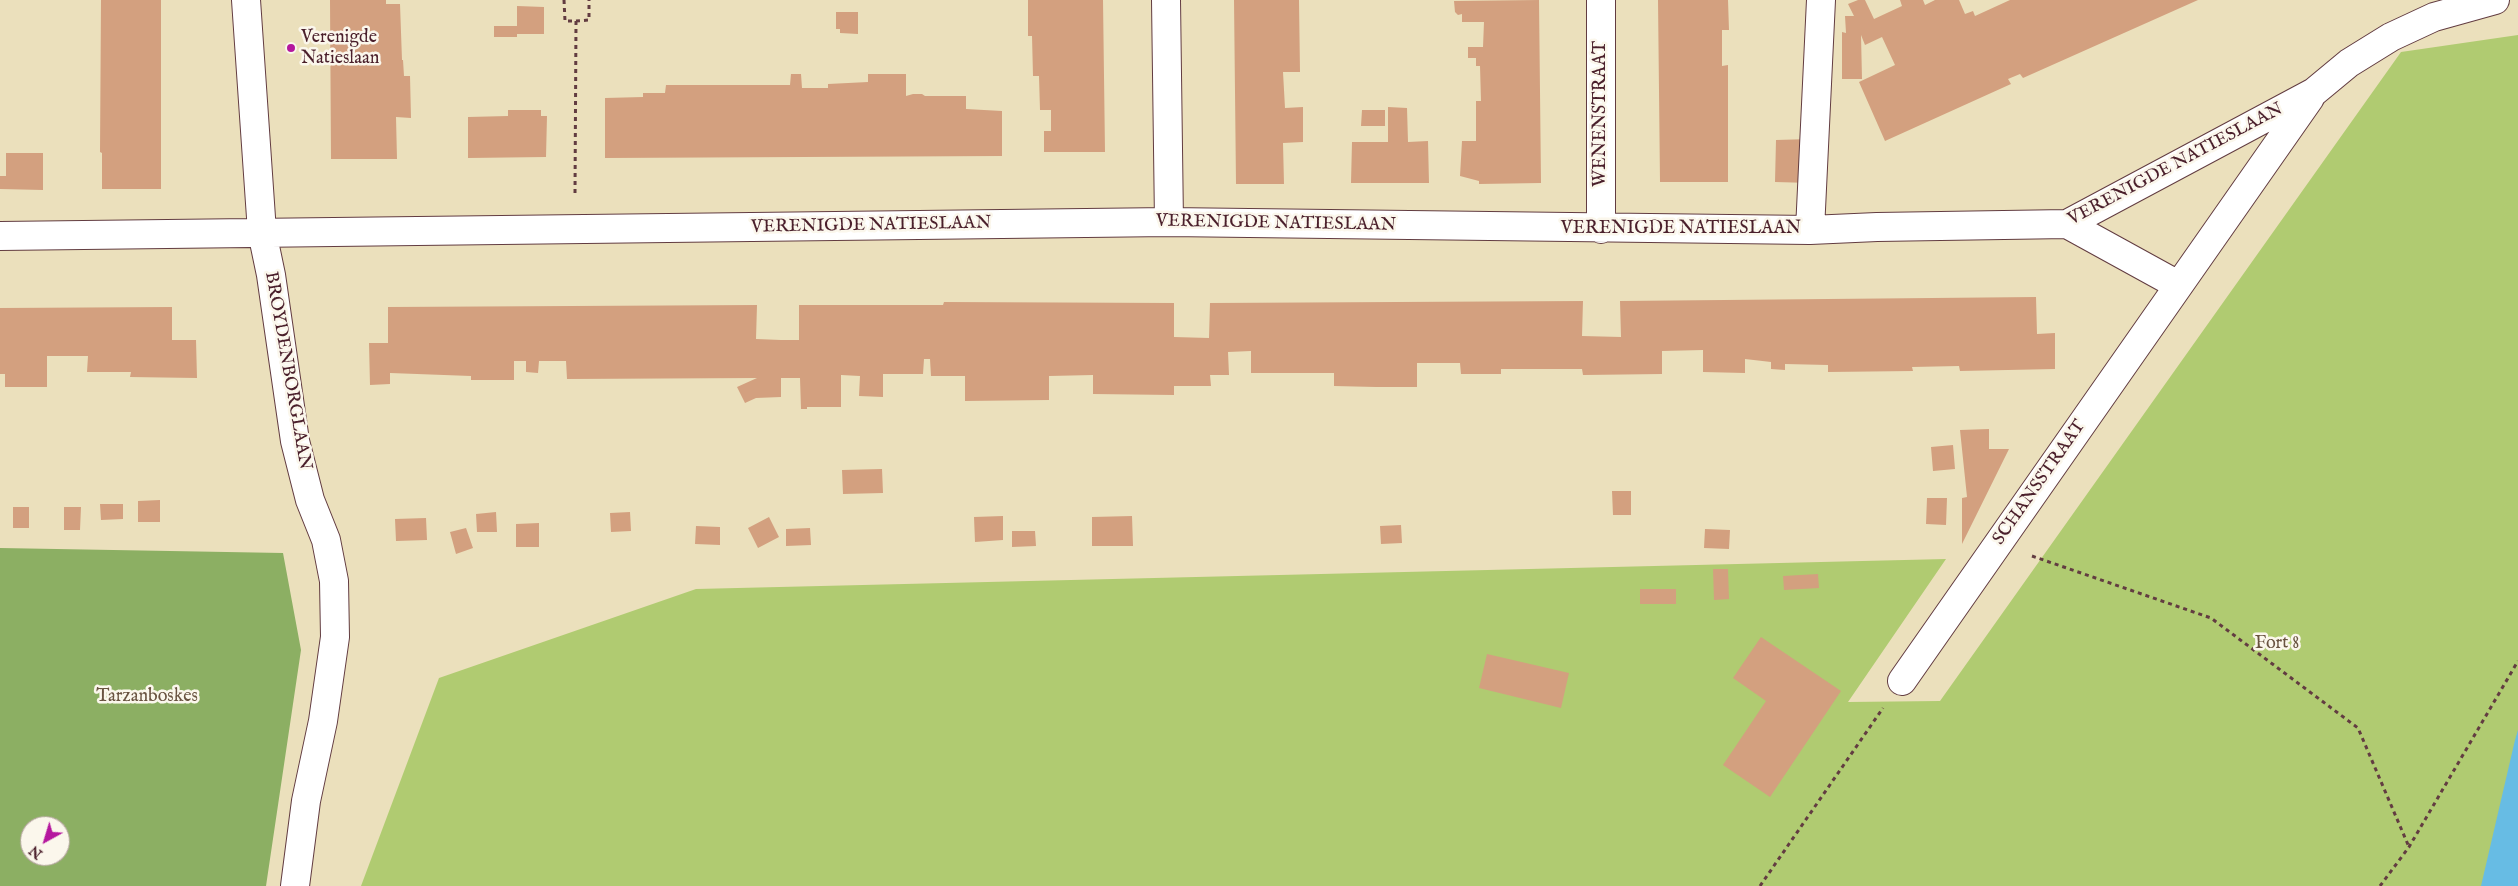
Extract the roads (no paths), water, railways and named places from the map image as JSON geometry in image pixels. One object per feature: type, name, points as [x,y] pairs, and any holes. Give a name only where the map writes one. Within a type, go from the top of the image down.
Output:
[{"type":"street","name":"BROYDENBORGLAAN","points":[[246,0],[262,232],[271,274],[295,441],[310,500],[326,540],[334,581],[335,638],[323,721],[306,801],[295,886]]},
{"type":"street","points":[[1166,0],[1168,222]]},
{"type":"street","name":"WENENSTRAAT","points":[[1601,229],[1602,0]]},
{"type":"street","points":[[1810,230],[1821,0]]},
{"type":"street","name":"VERENIGDE NATIESLAAN","points":[[0,236],[1168,222],[1601,229],[1810,230],[1877,226],[2067,224],[2314,92],[2349,63],[2391,38],[2431,9],[2495,0]]},
{"type":"street","name":"SCHANSSTRAAT","points":[[1902,681],[2314,92]]},
{"type":"street","points":[[2067,224],[2178,286]]},
{"type":"water","points":[[2518,730],[2518,886],[2481,886],[2515,740]]},
{"type":"place","name":"Verenigde Natieslaan","points":[[291,48]]},
{"type":"park label","name":"Fort 8","points":[[2277,644]]},
{"type":"park label","name":"Tarzanboskes","points":[[147,697]]}]
